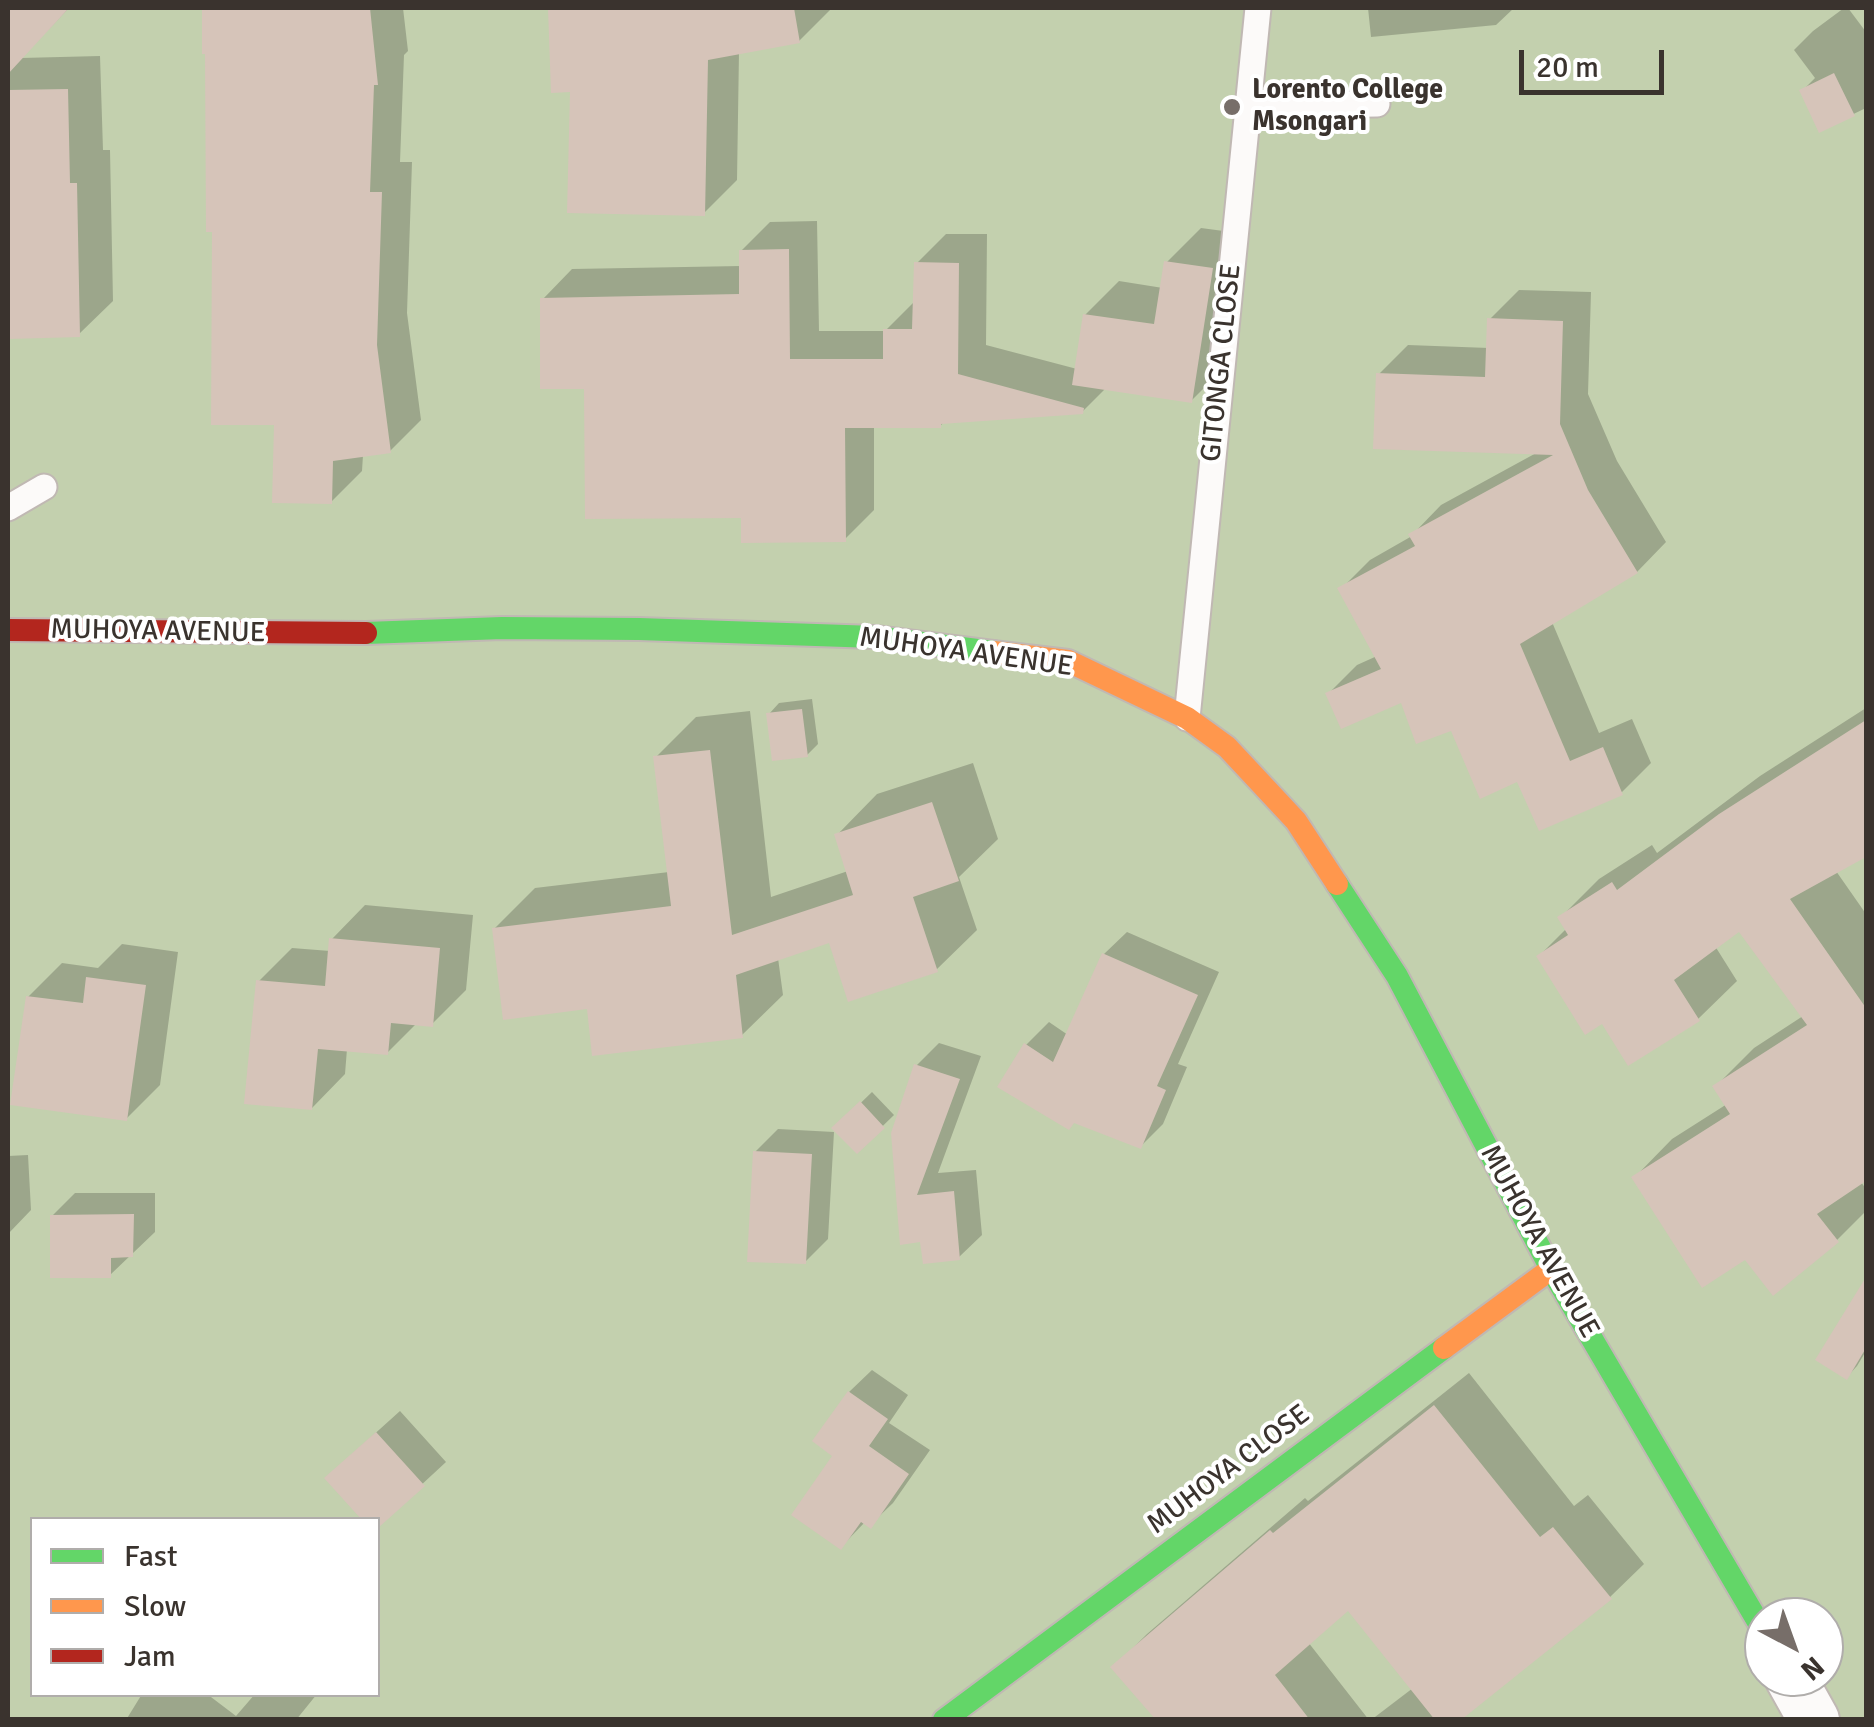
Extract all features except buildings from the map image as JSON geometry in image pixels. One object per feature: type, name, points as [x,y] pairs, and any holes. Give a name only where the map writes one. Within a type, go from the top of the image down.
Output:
[{"type":"street","name":"MUHOYA AVENUE","points":[[8,630],[328,634],[502,628],[875,637],[1068,662],[1187,718],[1227,747],[1296,822],[1397,976],[1550,1270],[1744,1598]]},
{"type":"street","name":"MUHOYA CLOSE","points":[[944,1720],[1550,1270]]},
{"type":"street","points":[[1801,1697],[1814,1720]]},
{"type":"lane","name":"GITONGA CLOSE","points":[[1187,718],[1258,8]]},
{"type":"lane","points":[[1248,106],[1378,104]]},
{"type":"lane","points":[[8,508],[44,487]]},
{"type":"green space","points":[[8,8],[1866,8],[1866,1719],[8,1720]]},
{"type":"traffic: fast","points":[[366,633],[502,628],[639,629],[875,637],[993,652]]},
{"type":"traffic: fast","points":[[1337,884],[1397,976],[1551,1269],[1744,1598]]},
{"type":"traffic: fast","points":[[944,1720],[1444,1348]]},
{"type":"traffic: slow","points":[[993,652],[1068,661],[1187,718],[1227,747],[1296,821],[1337,884]]},
{"type":"traffic: slow","points":[[1444,1348],[1551,1269]]},
{"type":"traffic: jam","points":[[8,630],[366,633]]},
{"type":"place","name":"Lorento College Msongari","points":[[1232,107]]}]
